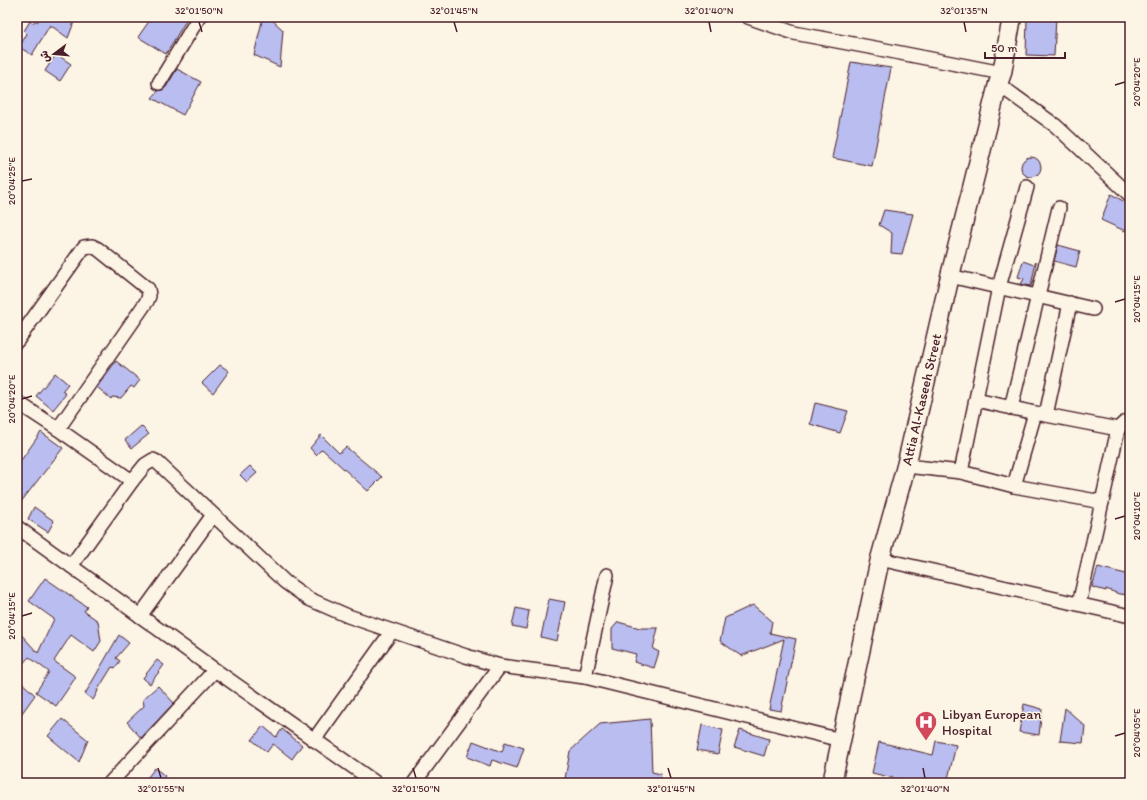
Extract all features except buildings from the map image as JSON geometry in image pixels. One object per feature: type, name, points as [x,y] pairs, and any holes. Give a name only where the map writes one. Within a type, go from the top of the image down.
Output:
[{"type":"street","points":[[159,83],[199,17]]},
{"type":"street","points":[[748,17],[794,33],[880,49],[1000,79],[1056,126],[1130,195]]},
{"type":"street","name":"Attia Al-Kaseeh Street","points":[[832,783],[880,559],[906,466],[950,276],[1000,79],[1012,17]]},
{"type":"street","points":[[962,472],[1000,287],[1027,187]]},
{"type":"street","points":[[1011,408],[1059,208]]},
{"type":"street","points":[[17,341],[84,247],[92,246],[98,249],[148,289],[149,296],[147,301],[58,429]]},
{"type":"street","points":[[950,276],[1093,309]]},
{"type":"street","points":[[1014,486],[1040,414],[1070,304]]},
{"type":"street","points":[[976,400],[1118,429]]},
{"type":"street","points":[[17,402],[132,481]]},
{"type":"street","points":[[1079,604],[1118,429],[1124,423],[1130,421]]},
{"type":"street","points":[[71,566],[144,465],[153,460],[157,462],[284,582],[309,599],[348,616],[500,666],[585,678],[841,740]]},
{"type":"street","points":[[906,466],[962,472],[1014,486],[1102,502]]},
{"type":"street","points":[[140,616],[213,515]]},
{"type":"street","points":[[17,527],[215,670],[376,783]]},
{"type":"street","points":[[880,559],[1130,616]]},
{"type":"street","points":[[585,678],[607,575]]},
{"type":"street","points":[[314,740],[392,631]]},
{"type":"street","points":[[414,783],[500,666]]},
{"type":"street","points":[[110,783],[215,670]]},
{"type":"place","name":"Libyan European Hospital","points":[[926,742]]}]
